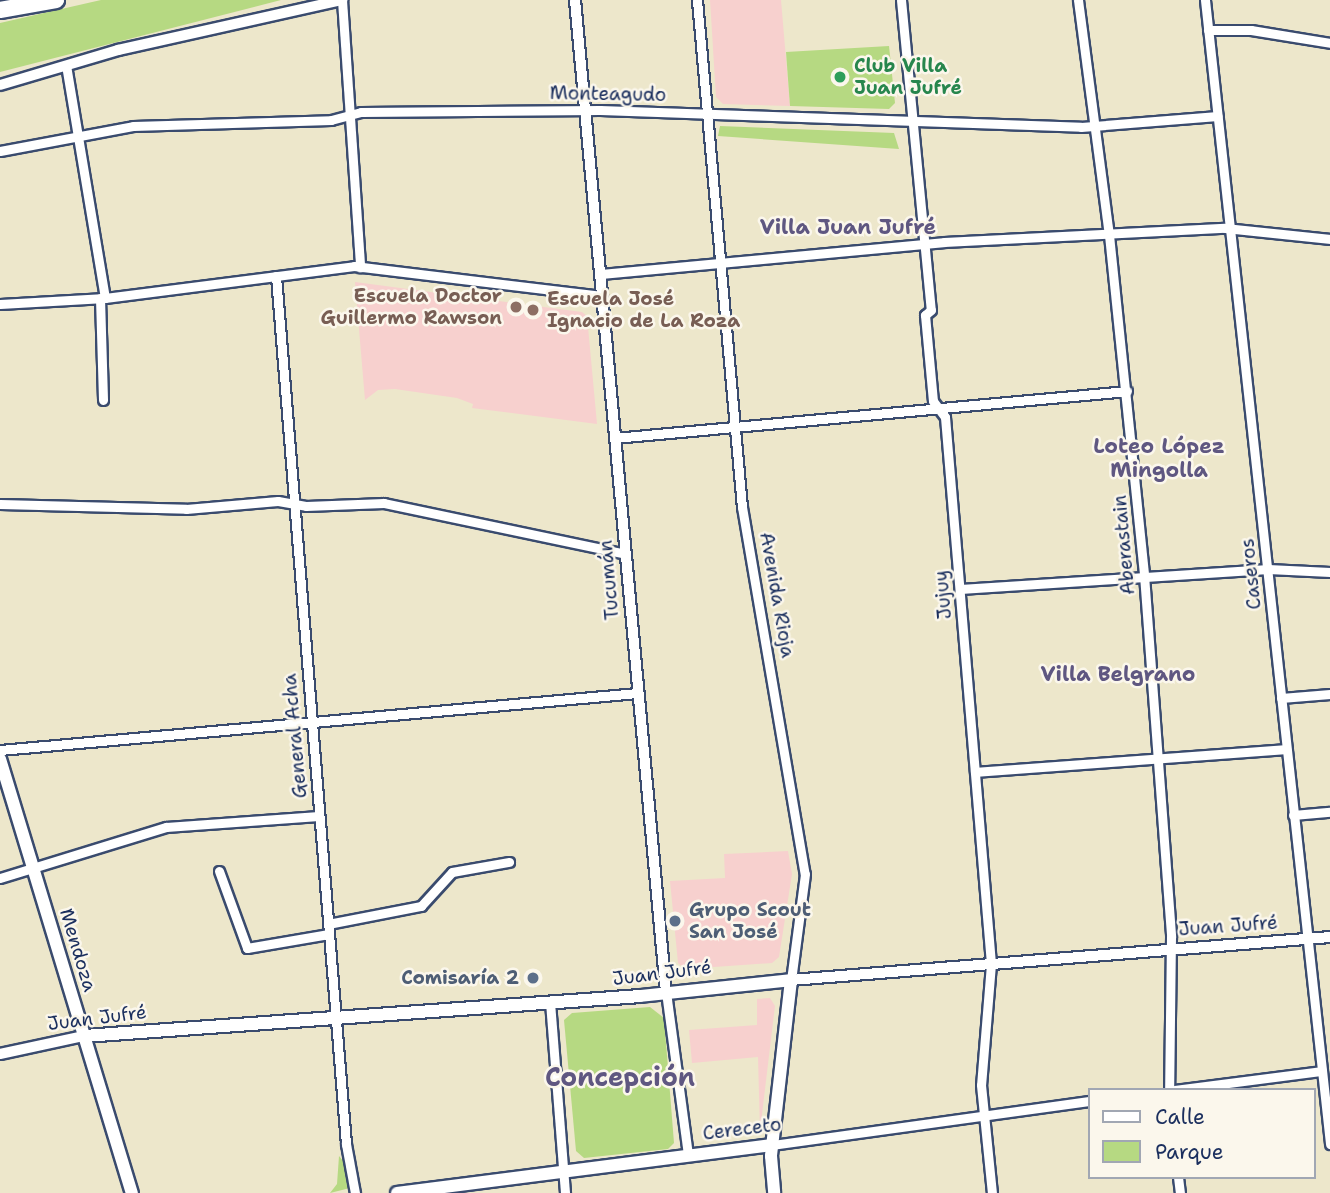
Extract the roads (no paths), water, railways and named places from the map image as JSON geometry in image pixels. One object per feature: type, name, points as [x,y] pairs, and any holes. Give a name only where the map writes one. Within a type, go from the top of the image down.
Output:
[{"type":"highway","points":[[0,10],[34,0]]},
{"type":"highway","points":[[0,10],[56,0]]},
{"type":"main road","name":"Mendoza","points":[[0,759],[132,1193]]},
{"type":"main road","name":"Juan Jufré","points":[[84,1036],[550,1002],[791,980]]},
{"type":"main road","name":"Avenida Rioja","points":[[774,1193],[772,1145],[791,980]]},
{"type":"main road","name":"Cereceto","points":[[397,1193],[772,1145]]},
{"type":"street","points":[[0,85],[66,65],[342,0],[359,267]]},
{"type":"street","name":"Tucumán","points":[[575,0],[666,992],[688,1155]]},
{"type":"street","name":"Avenida Rioja","points":[[697,0],[743,507],[805,874],[791,980]]},
{"type":"street","name":"Jujuy","points":[[901,0],[924,243],[929,364],[933,401],[946,417],[991,964],[981,1085],[992,1193]]},
{"type":"street","name":"Aberastain","points":[[1078,0],[1109,235],[1144,576],[1171,950],[1169,1088]]},
{"type":"street","name":"Caseros","points":[[1205,0],[1330,1144]]},
{"type":"street","points":[[1208,30],[1251,30],[1330,43]]},
{"type":"street","points":[[66,65],[102,298],[103,400]]},
{"type":"street","name":"Monteagudo","points":[[0,151],[134,126],[331,120],[350,115],[585,110],[1095,126],[1218,116]]},
{"type":"street","points":[[600,274],[924,243],[1231,229],[1330,239]]},
{"type":"street","points":[[0,304],[102,298],[359,267],[602,296]]},
{"type":"street","name":"General Acha","points":[[276,276],[336,1017],[355,1193]]},
{"type":"street","points":[[614,438],[1126,390]]},
{"type":"street","points":[[0,504],[186,509],[384,503],[625,554]]},
{"type":"street","points":[[960,589],[1268,569],[1330,572]]},
{"type":"street","points":[[0,750],[637,692]]},
{"type":"street","points":[[1281,698],[1330,694]]},
{"type":"street","points":[[975,772],[1286,749]]},
{"type":"street","points":[[1293,815],[1330,812]]},
{"type":"street","points":[[0,878],[166,827],[319,816]]},
{"type":"street","points":[[328,924],[421,906],[452,872],[509,862]]},
{"type":"street","points":[[219,871],[247,948],[329,934]]},
{"type":"street","name":"Juan Jufré","points":[[791,980],[1330,937]]},
{"type":"street","points":[[550,1002],[565,1193]]},
{"type":"street","name":"Juan Jufré","points":[[0,1054],[84,1036]]},
{"type":"street","points":[[1190,1088],[1322,1071]]},
{"type":"street","name":"Cereceto","points":[[772,1145],[1088,1101]]},
{"type":"place","name":"Club Villa Juan Jufré","points":[[840,77]]},
{"type":"place","name":"Escuela Doctor Guillermo Rawson","points":[[516,307]]},
{"type":"place","name":"Escuela José Ignacio de La Roza","points":[[533,310]]},
{"type":"place","name":"Grupo Scout San José","points":[[675,921]]},
{"type":"place","name":"Comisaría 2","points":[[533,978]]},
{"type":"district","name":"Villa Juan Jufré","points":[[848,227]]},
{"type":"district","name":"Loteo López Mingolla","points":[[1159,458]]},
{"type":"district","name":"Villa Belgrano","points":[[1118,674]]},
{"type":"district","name":"Concepción","points":[[620,1077]]}]
